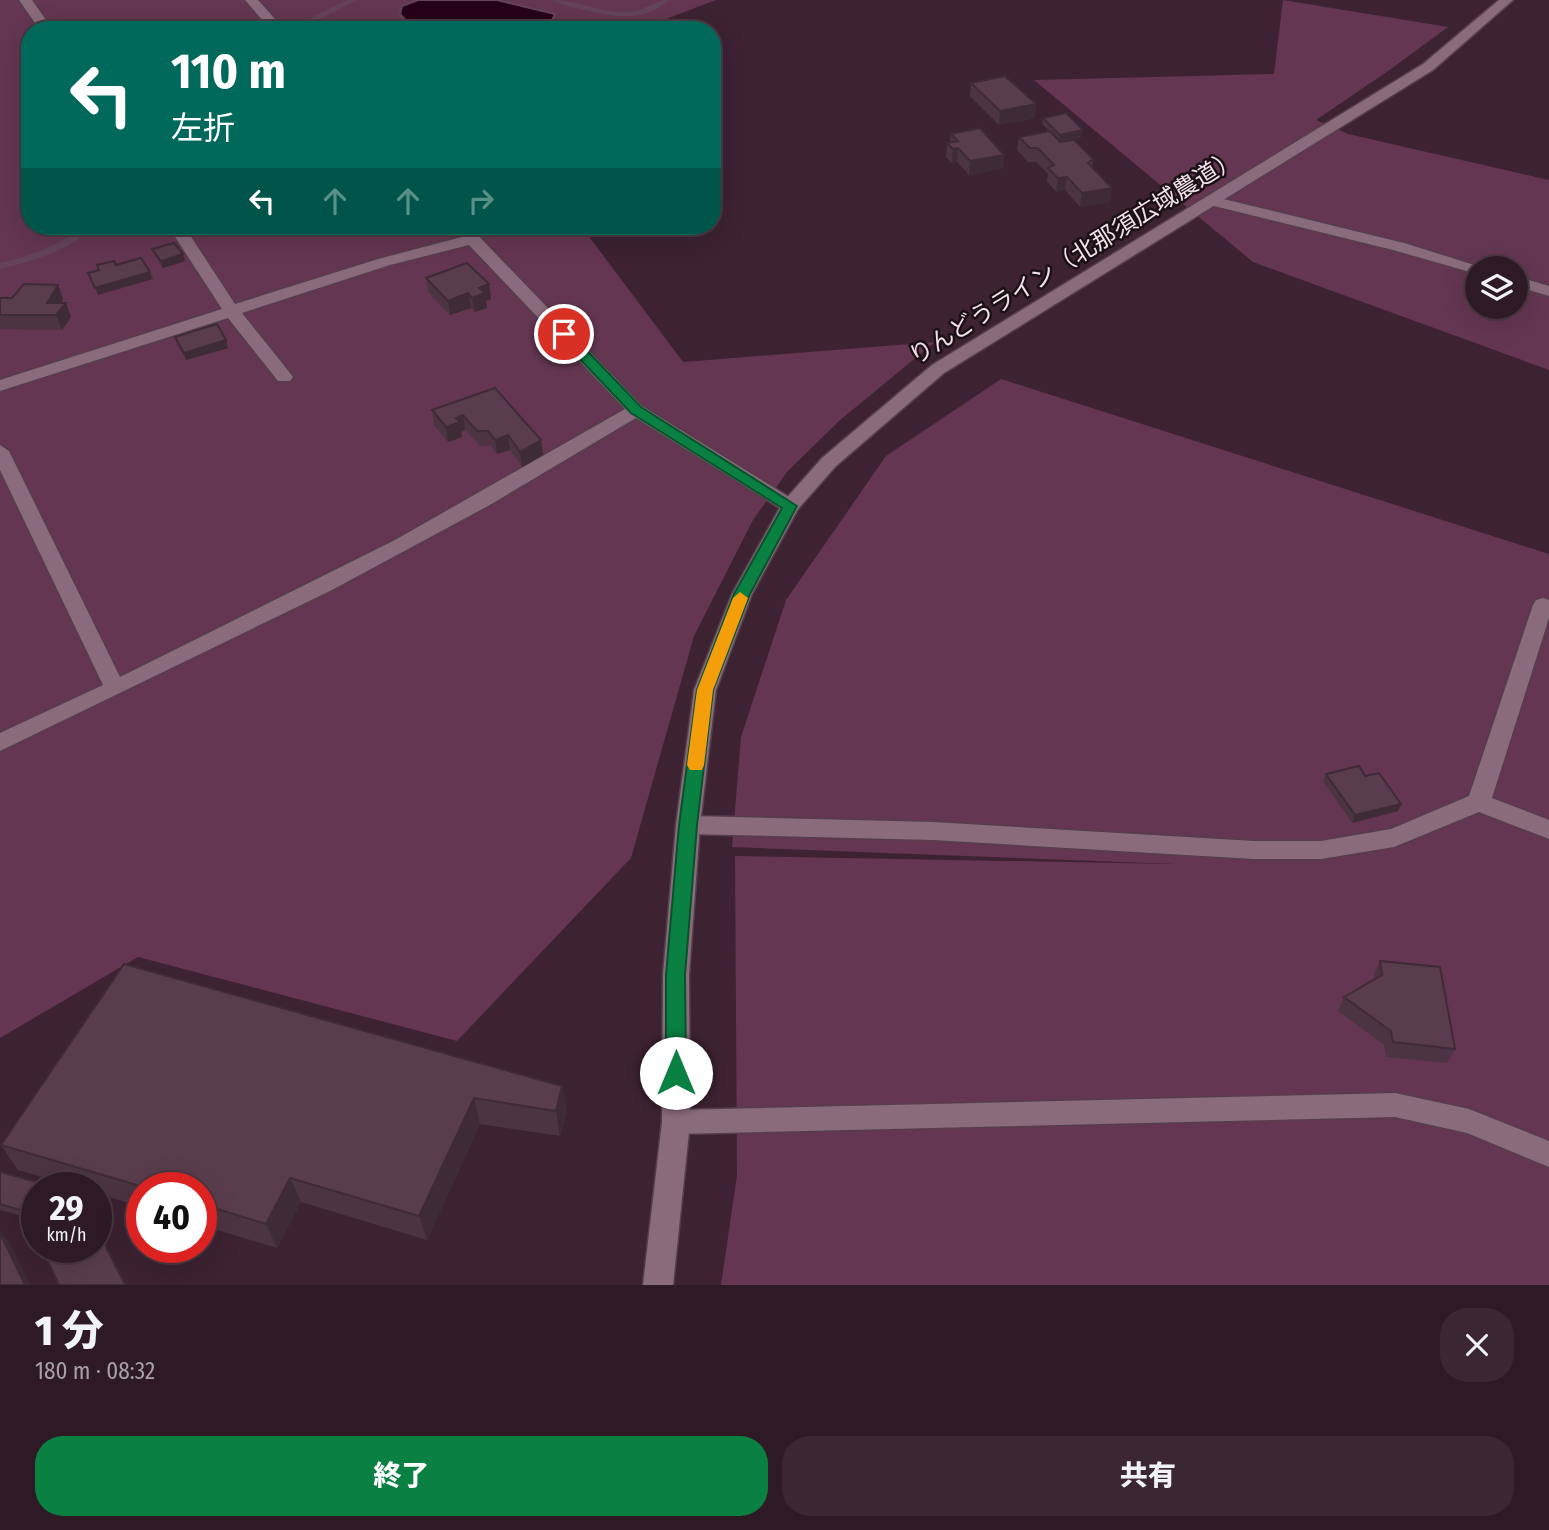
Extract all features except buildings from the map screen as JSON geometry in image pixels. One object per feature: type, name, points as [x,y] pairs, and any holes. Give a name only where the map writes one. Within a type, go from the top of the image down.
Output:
[{"type":"street","points":[[25,0],[40,21]]},
{"type":"street","points":[[251,0],[271,21]]},
{"type":"street","name":"りんどうライン（北那須広域農道）","points":[[658,1285],[676,1122],[676,975],[688,825],[705,690],[742,594],[790,506],[829,462],[939,369],[1428,67],[1507,0]]},
{"type":"street","points":[[1211,201],[1398,246],[1465,266]]},
{"type":"street","points":[[182,235],[232,312],[284,377]]},
{"type":"street","points":[[469,235],[636,410],[790,506]]},
{"type":"street","points":[[0,386],[384,262],[473,239]]},
{"type":"street","points":[[1528,284],[1549,290]]},
{"type":"street","points":[[0,743],[276,612],[478,506],[636,410]]},
{"type":"street","points":[[0,451],[115,688]]},
{"type":"street","points":[[1479,802],[1543,605],[1549,607]]},
{"type":"street","points":[[688,825],[933,831],[1254,850],[1321,850],[1394,838],[1479,802],[1549,831]]},
{"type":"street","points":[[676,1122],[1395,1105],[1469,1121],[1549,1154]]},
{"type":"shaded area","points":[[0,0],[418,0],[402,6],[400,14],[406,21],[21,21],[21,235],[588,235],[683,362],[935,342],[839,421],[787,472],[753,520],[694,636],[631,858],[457,1041],[138,957],[0,1038]]},
{"type":"shaded area","points":[[418,0],[497,0],[555,14],[552,21],[406,21],[400,14],[402,6]]},
{"type":"shaded area","points":[[497,0],[716,0],[661,21],[551,21],[554,14]]},
{"type":"shaded area","points":[[1283,0],[1448,27],[1316,120],[1348,134],[1549,180],[1549,370],[1253,262],[1034,80],[1274,74]]},
{"type":"shaded area","points":[[1001,379],[1549,554],[1549,1285],[721,1285],[737,1175],[735,856],[1174,864],[732,847],[741,737],[786,600],[886,456]]},
{"type":"waterway","points":[[310,21],[353,0]]},
{"type":"waterway","points":[[557,0],[598,11],[627,15],[654,8],[665,0]]},
{"type":"waterway","points":[[0,266],[47,252],[78,235]]},
{"type":"slow traffic","points":[[696,765],[705,690],[740,598]]},
{"type":"route","points":[[564,334],[636,410],[790,506],[742,594],[705,690],[688,825],[676,975],[676,1073]]}]
